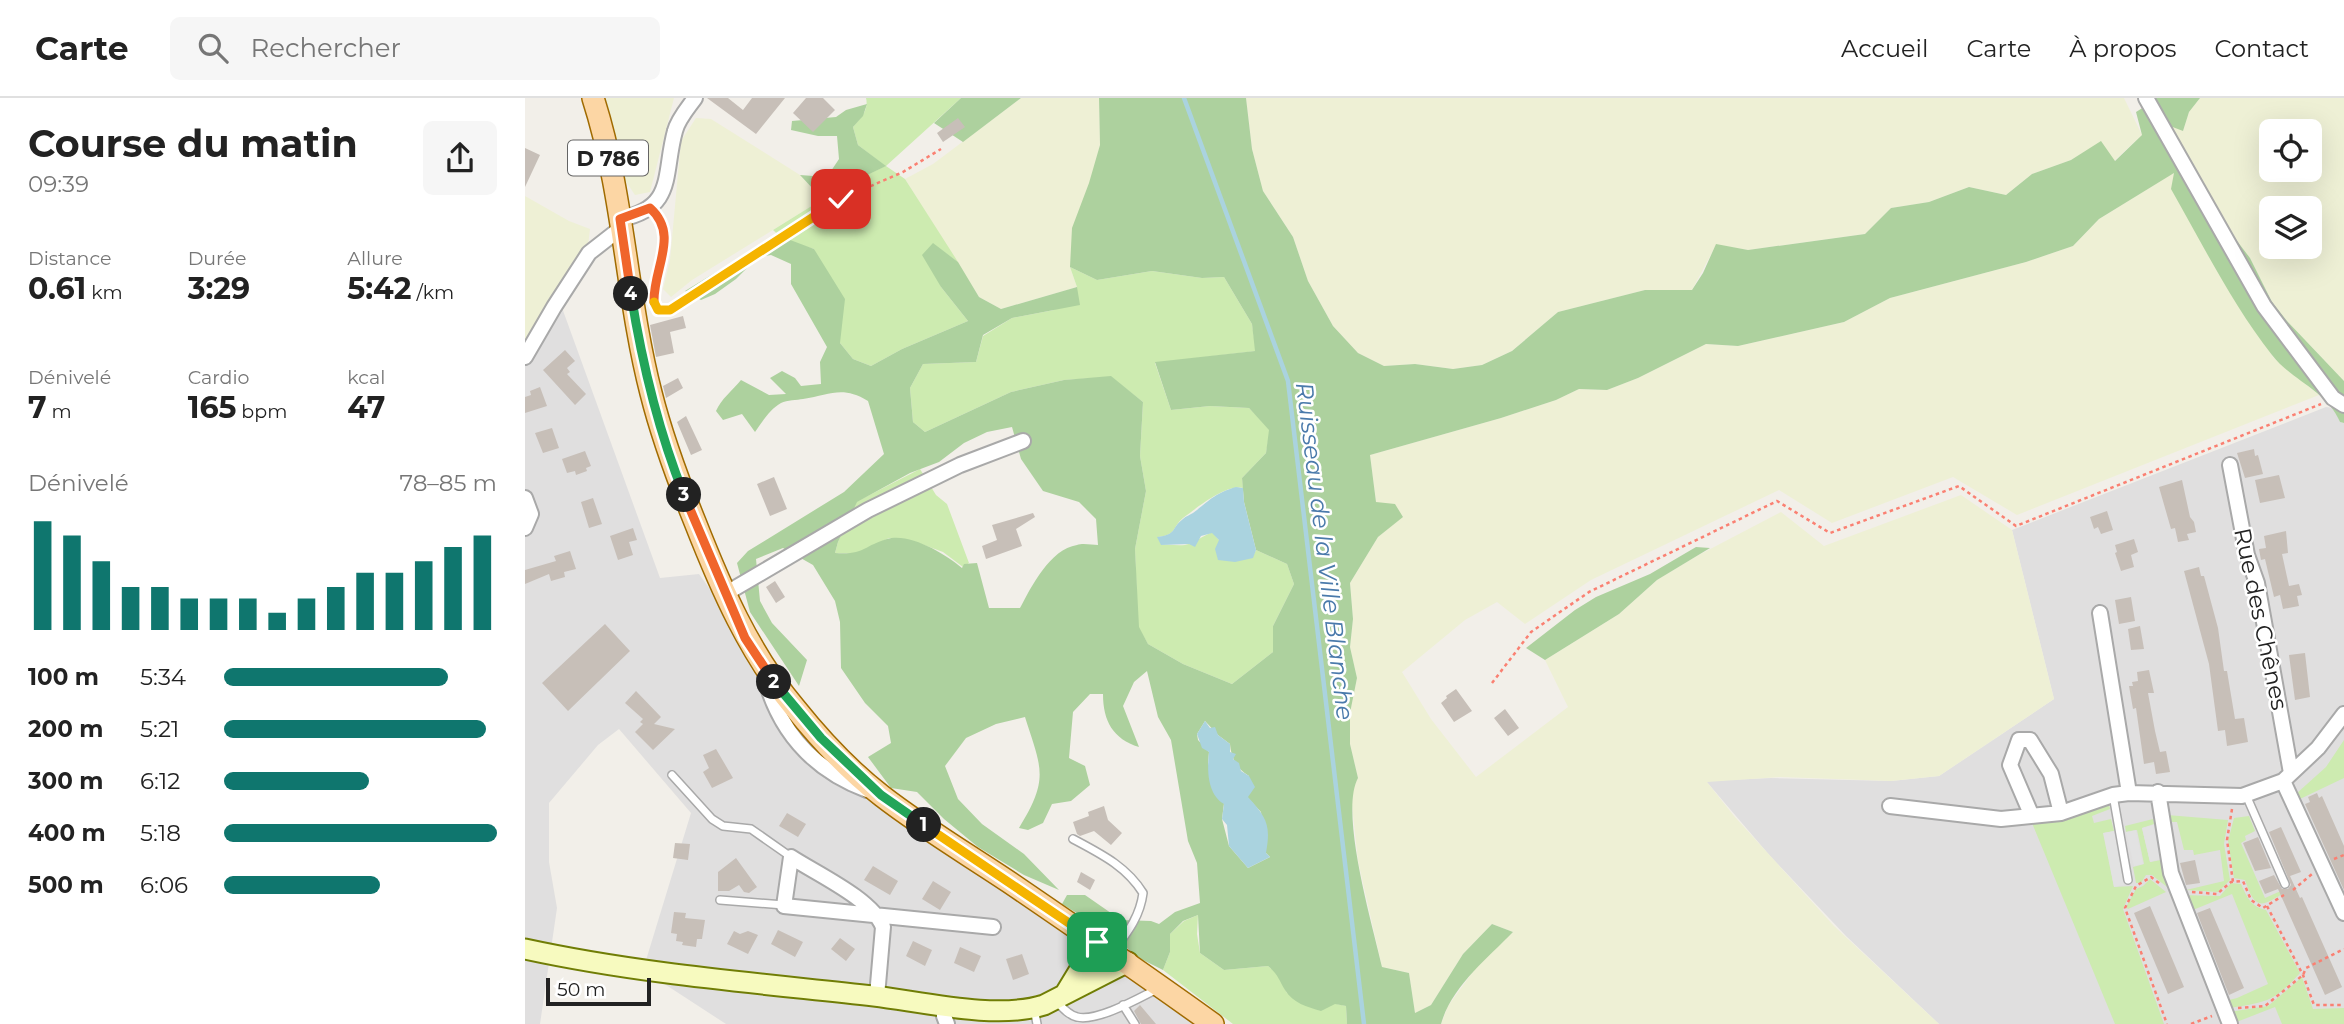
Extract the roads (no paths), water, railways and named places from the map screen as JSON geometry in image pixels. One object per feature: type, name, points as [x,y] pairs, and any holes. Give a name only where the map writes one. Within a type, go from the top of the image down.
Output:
[{"type":"main road","name":"D 786","points":[[593,98],[601,124],[621,223],[637,331],[650,393],[681,487],[725,594],[745,638],[761,663],[795,709],[821,738],[881,795],[1213,1024]]},
{"type":"street","points":[[525,357],[589,253],[621,223],[650,208],[664,194],[675,127],[695,98]]},
{"type":"street","points":[[2146,98],[2264,306],[2339,402]]},
{"type":"street","points":[[725,594],[868,510],[960,465],[1023,441]]},
{"type":"street","name":"Rue des Chênes","points":[[2230,465],[2247,555],[2257,583],[2287,777],[2344,913]]},
{"type":"street","points":[[525,498],[531,514],[525,528]]},
{"type":"street","points":[[2100,613],[2129,793]]},
{"type":"street","points":[[1890,807],[2001,818],[2061,813],[2113,795],[2129,793],[2240,795],[2287,777],[2318,748],[2344,714]]},
{"type":"street","points":[[2031,814],[2010,765],[2019,740],[2031,740],[2051,774],[2061,813]]},
{"type":"street","points":[[2158,792],[2171,873],[2227,1018]]},
{"type":"street","points":[[877,996],[883,927],[879,917],[862,902],[790,857],[784,905],[879,917],[993,928]]},
{"type":"street","points":[[525,949],[643,970],[877,996],[946,1015],[1013,1010],[1035,1016],[1112,952]]},
{"type":"street","points":[[1060,996],[1112,952]]},
{"type":"lane","points":[[672,775],[712,819],[723,826],[751,829],[790,857]]},
{"type":"lane","points":[[2113,795],[2128,880]]},
{"type":"lane","points":[[2240,795],[2285,884]]},
{"type":"lane","points":[[1073,839],[1114,861],[1133,877],[1143,893],[1141,908],[1136,918],[1112,952]]},
{"type":"lane","points":[[720,900],[784,905]]},
{"type":"lane","points":[[1060,996],[1068,1013],[1078,1018],[1091,1017],[1161,987]]},
{"type":"lane","points":[[1123,1005],[1135,1024]]},
{"type":"water","points":[[1236,487],[1243,488],[1256,550],[1253,558],[1235,562],[1218,560],[1215,549],[1219,540],[1212,533],[1201,536],[1195,547],[1189,544],[1161,545],[1157,537],[1171,533],[1184,518],[1223,492]]},
{"type":"water","points":[[1205,721],[1210,728],[1215,727],[1218,735],[1230,744],[1230,752],[1236,754],[1233,759],[1239,763],[1241,771],[1249,776],[1255,787],[1248,797],[1266,822],[1266,853],[1270,857],[1248,868],[1229,846],[1227,825],[1222,819],[1224,804],[1218,800],[1211,788],[1208,773],[1209,752],[1202,748],[1197,734]]},
{"type":"waterway","name":"Ruisseau de la Ville Blanche","points":[[1184,98],[1288,381],[1364,1024]]}]
